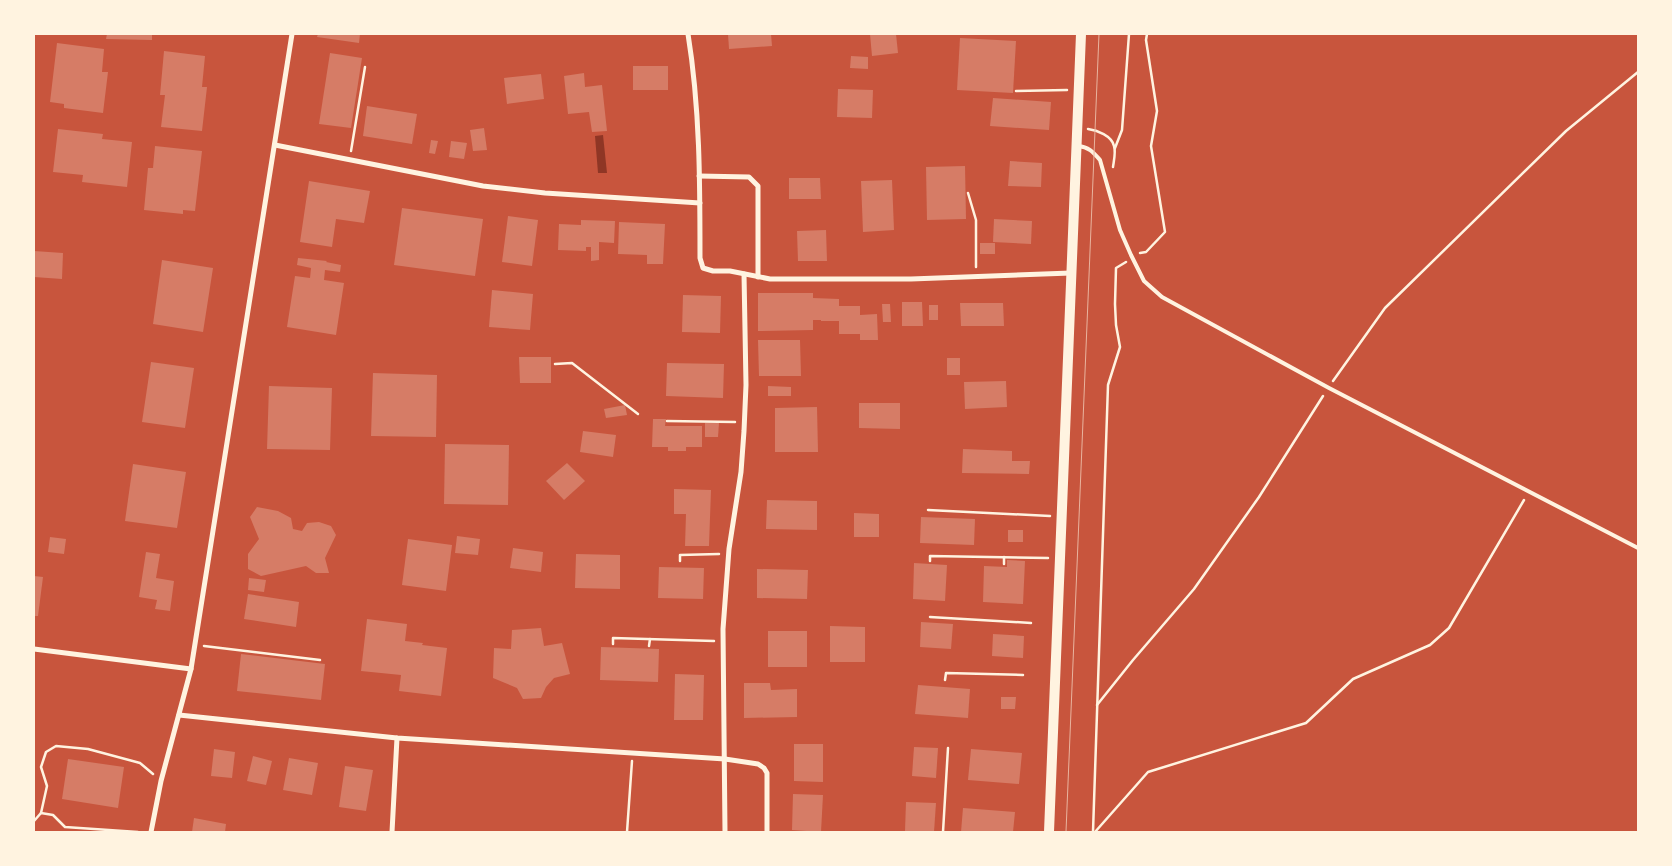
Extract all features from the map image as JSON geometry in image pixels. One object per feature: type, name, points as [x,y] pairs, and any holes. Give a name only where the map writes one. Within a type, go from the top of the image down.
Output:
[{"type":"main road","points":[[1049,832],[1080,34]]},
{"type":"street","points":[[151,832],[161,781],[191,669],[292,34]]},
{"type":"street","points":[[688,34],[694,71],[700,203],[700,258],[704,268],[713,271],[730,271],[770,280],[882,279],[1071,272]]},
{"type":"street","points":[[275,146],[483,186],[545,193],[700,203]]},
{"type":"street","points":[[699,176],[750,177],[758,186],[758,277]]},
{"type":"street","points":[[725,832],[723,641],[728,554],[741,472],[744,422],[744,274]]},
{"type":"street","points":[[34,649],[191,669]]},
{"type":"street","points":[[179,714],[397,738],[725,759],[758,764],[767,773],[767,832]]},
{"type":"street","points":[[392,832],[397,738]]},
{"type":"lane","points":[[1076,146],[1086,147],[1100,160],[1120,230],[1130,255],[1144,281],[1162,297],[1329,388],[1638,548]]},
{"type":"path","points":[[1115,148],[1122,130],[1129,34]]},
{"type":"path","points":[[1094,832],[1108,385],[1120,347],[1116,325],[1116,268],[1125,264],[1130,255],[1146,252],[1165,232],[1151,146],[1157,111],[1146,40],[1148,34]]},
{"type":"path","points":[[350,160],[365,67]]},
{"type":"path","points":[[1097,704],[1194,589],[1259,497],[1329,388],[1385,308],[1566,131],[1638,72]]},
{"type":"path","points":[[1016,91],[1078,90]]},
{"type":"path","points":[[968,193],[976,220],[976,276]]},
{"type":"path","points":[[555,364],[572,363],[638,414]]},
{"type":"path","points":[[667,421],[744,422]]},
{"type":"path","points":[[1094,832],[1148,772],[1306,723],[1354,678],[1430,645],[1449,628],[1524,501]]},
{"type":"path","points":[[928,510],[1061,517]]},
{"type":"path","points":[[680,561],[680,555],[728,554]]},
{"type":"path","points":[[930,561],[930,556],[1060,558]]},
{"type":"path","points":[[1004,557],[1004,564]]},
{"type":"path","points":[[930,618],[1031,622]]},
{"type":"path","points":[[613,644],[614,638],[723,641]]},
{"type":"path","points":[[650,639],[650,646]]},
{"type":"path","points":[[195,645],[320,660]]},
{"type":"path","points":[[945,680],[946,673],[1023,675]]},
{"type":"path","points":[[34,820],[41,813],[48,786],[41,767],[46,752],[56,746],[88,749],[140,763],[161,781]]},
{"type":"path","points":[[943,832],[948,748]]},
{"type":"path","points":[[628,832],[633,754]]},
{"type":"path","points":[[41,813],[53,815],[65,827],[138,832]]},
{"type":"shaded area","points":[[603,135],[607,173],[598,173],[595,136]]},
{"type":"building","points":[[107,34],[152,34],[152,40],[106,39]]},
{"type":"building","points":[[318,34],[360,34],[359,43],[317,37]]},
{"type":"building","points":[[728,34],[771,34],[772,46],[729,49]]},
{"type":"building","points":[[870,34],[896,34],[898,53],[872,56]]},
{"type":"building","points":[[960,38],[1016,41],[1013,93],[957,90]]},
{"type":"building","points":[[57,43],[104,49],[102,72],[108,72],[103,113],[64,108],[64,104],[50,102]]},
{"type":"building","points":[[164,51],[205,56],[202,87],[207,87],[202,131],[161,127],[165,95],[160,95]]},
{"type":"building","points":[[330,53],[362,58],[351,128],[319,124]]},
{"type":"building","points":[[851,56],[868,57],[868,69],[850,68]]},
{"type":"building","points":[[633,66],[668,66],[668,90],[633,90]]},
{"type":"building","points":[[584,73],[585,87],[602,85],[607,131],[592,132],[589,112],[568,114],[564,76]]},
{"type":"building","points":[[541,74],[544,99],[507,104],[504,78]]},
{"type":"building","points":[[838,89],[873,90],[872,118],[837,117]]},
{"type":"building","points":[[993,98],[1051,102],[1049,130],[990,126]]},
{"type":"building","points":[[367,106],[417,114],[412,144],[363,136]]},
{"type":"building","points":[[484,128],[487,150],[473,151],[470,130]]},
{"type":"building","points":[[58,129],[103,134],[102,139],[132,142],[127,187],[82,182],[83,175],[53,172]]},
{"type":"building","points":[[431,140],[438,141],[435,154],[429,153]]},
{"type":"building","points":[[451,141],[467,143],[464,159],[449,157]]},
{"type":"building","points":[[155,146],[202,151],[195,211],[183,210],[183,214],[144,210],[148,168],[153,168]]},
{"type":"building","points":[[1010,161],[1042,163],[1041,187],[1008,186]]},
{"type":"building","points":[[965,166],[966,219],[927,220],[926,167]]},
{"type":"building","points":[[789,178],[820,178],[821,199],[789,199]]},
{"type":"building","points":[[892,180],[894,230],[863,232],[861,181]]},
{"type":"building","points":[[309,181],[370,191],[364,223],[336,219],[332,247],[300,242]]},
{"type":"building","points":[[402,208],[483,219],[475,276],[394,265]]},
{"type":"building","points":[[508,216],[538,220],[532,266],[502,262]]},
{"type":"building","points":[[994,219],[1032,221],[1031,244],[993,242]]},
{"type":"building","points":[[581,220],[615,221],[614,243],[599,242],[599,260],[591,261],[591,247],[586,247],[586,251],[558,250],[559,224],[581,225]]},
{"type":"building","points":[[619,222],[665,224],[663,264],[647,264],[647,255],[618,254]]},
{"type":"building","points":[[826,230],[827,261],[798,261],[797,231]]},
{"type":"building","points":[[980,243],[995,243],[995,254],[980,254]]},
{"type":"building","points":[[34,251],[63,253],[62,279],[34,277]]},
{"type":"building","points":[[298,258],[327,261],[341,265],[340,272],[325,270],[324,280],[344,283],[336,335],[287,327],[295,276],[310,278],[311,268],[297,265]]},
{"type":"building","points":[[162,260],[213,268],[203,332],[153,324]]},
{"type":"building","points":[[492,290],[533,294],[530,330],[489,327]]},
{"type":"building","points":[[758,293],[813,293],[813,298],[839,299],[839,306],[860,306],[860,315],[877,314],[878,340],[860,340],[860,334],[839,334],[839,321],[813,320],[813,330],[758,331]]},
{"type":"building","points":[[683,295],[721,296],[720,333],[682,332]]},
{"type":"building","points":[[902,302],[922,302],[923,326],[902,326]]},
{"type":"building","points":[[960,303],[1003,303],[1004,326],[961,326]]},
{"type":"building","points":[[882,304],[890,304],[891,322],[883,322]]},
{"type":"building","points":[[929,305],[938,305],[938,320],[929,320]]},
{"type":"building","points":[[758,340],[800,340],[801,376],[759,376]]},
{"type":"building","points":[[519,357],[551,357],[551,383],[520,383]]},
{"type":"building","points":[[947,358],[960,358],[960,375],[947,375]]},
{"type":"building","points":[[151,362],[194,368],[185,428],[142,422]]},
{"type":"building","points":[[667,363],[724,364],[723,398],[666,396]]},
{"type":"building","points":[[373,373],[437,375],[436,437],[371,436]]},
{"type":"building","points":[[1006,381],[1007,407],[965,409],[964,382]]},
{"type":"building","points":[[269,386],[332,388],[330,450],[267,449]]},
{"type":"building","points":[[768,386],[791,387],[791,396],[768,396]]},
{"type":"building","points":[[859,403],[900,403],[900,429],[859,428]]},
{"type":"building","points":[[625,405],[627,415],[606,418],[604,409]]},
{"type":"building","points":[[817,407],[818,452],[775,452],[775,408]]},
{"type":"building","points":[[653,419],[666,419],[665,426],[702,426],[702,447],[686,447],[686,451],[668,451],[668,447],[652,447]]},
{"type":"building","points":[[705,423],[719,423],[718,437],[705,437]]},
{"type":"building","points":[[583,431],[616,435],[613,457],[580,452]]},
{"type":"building","points":[[445,444],[509,445],[508,505],[444,504]]},
{"type":"building","points":[[963,449],[1012,451],[1012,461],[1030,461],[1029,474],[962,473]]},
{"type":"building","points":[[567,463],[585,481],[564,500],[546,481]]},
{"type":"building","points":[[133,464],[186,472],[177,528],[125,521]]},
{"type":"building","points":[[674,489],[711,490],[709,546],[685,546],[686,514],[674,514]]},
{"type":"building","points":[[767,500],[817,501],[817,530],[766,529]]},
{"type":"building","points":[[257,507],[278,511],[291,518],[293,529],[302,531],[307,523],[319,522],[331,526],[336,535],[325,558],[329,573],[316,573],[306,566],[261,576],[248,569],[248,554],[259,539],[250,517]]},
{"type":"building","points":[[854,513],[879,514],[879,537],[854,537]]},
{"type":"building","points":[[921,517],[975,519],[974,545],[920,543]]},
{"type":"building","points":[[1008,530],[1023,530],[1023,542],[1008,542]]},
{"type":"building","points":[[457,536],[480,539],[478,555],[455,553]]},
{"type":"building","points":[[50,537],[66,539],[64,554],[48,552]]},
{"type":"building","points":[[408,539],[452,545],[446,591],[402,585]]},
{"type":"building","points":[[513,548],[543,552],[541,572],[510,568]]},
{"type":"building","points":[[146,552],[160,554],[156,578],[174,581],[170,611],[155,609],[157,600],[139,597]]},
{"type":"building","points":[[576,554],[620,555],[620,589],[575,588]]},
{"type":"building","points":[[1007,560],[1025,561],[1023,604],[983,602],[984,566],[1007,567]]},
{"type":"building","points":[[914,563],[947,565],[945,601],[913,599]]},
{"type":"building","points":[[659,567],[704,568],[703,599],[658,598]]},
{"type":"building","points":[[757,569],[808,570],[807,599],[757,598]]},
{"type":"building","points":[[34,576],[43,577],[38,616],[34,616]]},
{"type":"building","points":[[249,578],[266,580],[264,592],[248,590]]},
{"type":"building","points":[[248,594],[299,602],[296,627],[244,619]]},
{"type":"building","points":[[367,619],[407,624],[405,641],[447,648],[441,696],[399,691],[401,675],[361,671]]},
{"type":"building","points":[[921,622],[953,624],[951,649],[920,647]]},
{"type":"building","points":[[830,626],[865,627],[865,662],[830,662]]},
{"type":"building","points":[[541,628],[544,646],[562,643],[570,674],[554,678],[546,687],[541,698],[523,699],[517,688],[493,678],[494,648],[511,649],[512,630]]},
{"type":"building","points":[[768,631],[807,631],[807,667],[768,667]]},
{"type":"building","points":[[993,634],[1024,636],[1023,658],[992,656]]},
{"type":"building","points":[[601,647],[659,649],[658,682],[600,680]]},
{"type":"building","points":[[241,654],[325,664],[321,700],[237,691]]},
{"type":"building","points":[[675,674],[704,675],[703,720],[674,720]]},
{"type":"building","points":[[744,683],[770,683],[771,690],[797,689],[797,717],[744,718]]},
{"type":"building","points":[[918,685],[970,689],[968,718],[915,714]]},
{"type":"building","points":[[1001,697],[1016,697],[1015,709],[1001,709]]},
{"type":"building","points":[[794,744],[823,744],[823,782],[794,781]]},
{"type":"building","points":[[914,747],[938,748],[936,778],[912,776]]},
{"type":"building","points":[[214,749],[235,752],[232,778],[211,776]]},
{"type":"building","points":[[971,749],[1022,753],[1019,784],[968,780]]},
{"type":"building","points":[[253,756],[272,761],[266,785],[247,781]]},
{"type":"building","points":[[289,758],[318,763],[312,795],[283,790]]},
{"type":"building","points":[[68,759],[124,767],[118,808],[62,799]]},
{"type":"building","points":[[345,766],[373,770],[366,811],[339,807]]},
{"type":"building","points":[[793,794],[823,795],[821,832],[792,830]]},
{"type":"building","points":[[906,802],[936,803],[934,832],[905,831]]},
{"type":"building","points":[[963,808],[1015,812],[1013,832],[961,832]]},
{"type":"building","points":[[194,818],[226,824],[225,832],[192,832]]},
{"type":"tram line","points":[[1066,832],[1099,34]]}]
